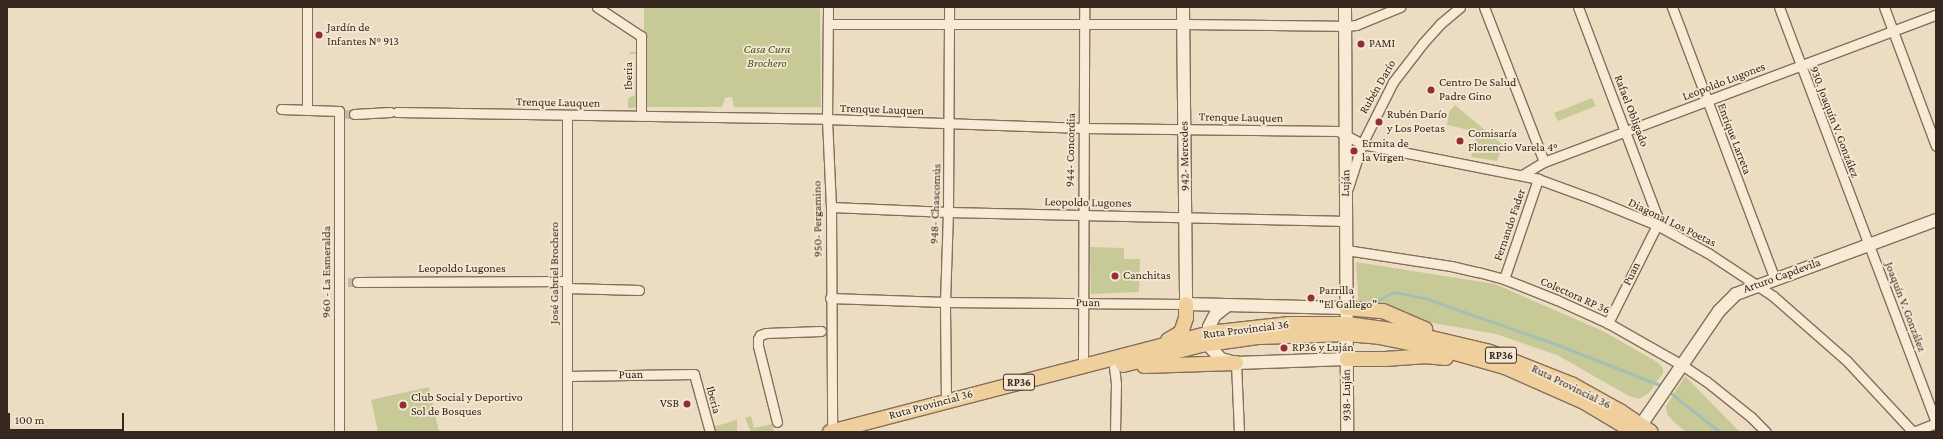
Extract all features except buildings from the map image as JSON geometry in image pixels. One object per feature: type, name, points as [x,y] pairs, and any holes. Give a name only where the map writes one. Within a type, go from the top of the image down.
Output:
[{"type":"main road","name":"942- Mercedes","points":[[1183,7],[1186,304]]},
{"type":"main road","name":"Luján","points":[[1346,7],[1346,359]]},
{"type":"main road","name":"Arturo Capdevila","points":[[1642,430],[1682,365],[1724,305],[1736,294],[1936,220]]},
{"type":"main road","name":"Puan","points":[[1186,304],[1346,308]]},
{"type":"main road","points":[[1148,349],[1180,334],[1185,325],[1186,304]]},
{"type":"main road","points":[[1228,305],[1210,321],[1209,338],[1212,349],[1221,359],[1236,363]]},
{"type":"main road","points":[[1346,308],[1377,310],[1392,314],[1414,325],[1466,341],[1478,348]]},
{"type":"main road","name":"Ruta Provincial 36","points":[[831,432],[1148,349],[1209,338],[1291,335],[1347,329],[1406,332],[1478,348],[1515,360],[1571,384],[1642,430]]},
{"type":"main road","name":"Ruta Provincial 36","points":[[1347,329],[1448,351],[1505,367],[1584,402],[1642,430]]},
{"type":"main road","name":"Ruta Provincial 36","points":[[867,432],[1114,367],[1209,338]]},
{"type":"main road","points":[[1114,367],[1440,357],[1480,366],[1509,376],[1536,380]]},
{"type":"main road","name":"938- Luján","points":[[1346,359],[1347,432]]},
{"type":"street","points":[[307,7],[307,110]]},
{"type":"street","name":"Iberia","points":[[598,7],[641,36],[641,116]]},
{"type":"street","name":"950- Pergamino","points":[[828,7],[827,120],[831,207],[831,432]]},
{"type":"street","name":"948- Chascomús","points":[[946,402],[944,302],[950,124],[949,7]]},
{"type":"street","name":"944- Concordia","points":[[1083,365],[1082,214],[1084,7]]},
{"type":"street","points":[[828,24],[1184,24],[1346,26],[1356,25],[1400,7]]},
{"type":"street","name":"Rubén Darío","points":[[1346,197],[1362,144],[1381,102],[1406,63],[1440,24],[1460,7]]},
{"type":"street","points":[[1484,7],[1544,162]]},
{"type":"street","name":"Rafael Obligado","points":[[1578,7],[1655,209],[1657,225]]},
{"type":"street","name":"Enrique Larreta","points":[[1672,7],[1775,280]]},
{"type":"street","name":"930. Joaquín V. González","points":[[1779,7],[1868,245]]},
{"type":"street","points":[[1884,7],[1936,146]]},
{"type":"street","name":"Leopoldo Lugones","points":[[1522,175],[1544,162],[1936,15]]},
{"type":"street","name":"Trenque Lauquen","points":[[281,110],[307,110],[344,113],[393,112],[827,120],[1084,128],[1338,131],[1362,144]]},
{"type":"street","name":"960 - La Esmeralda","points":[[339,432],[348,282],[344,113]]},
{"type":"street","name":"José Gabriel Brochero","points":[[567,115],[567,432]]},
{"type":"street","name":"Diagonal Los Poetas","points":[[1362,144],[1538,179],[1657,225],[1708,253],[1758,285],[1841,355],[1913,432]]},
{"type":"street","name":"Fernando Fader","points":[[1504,279],[1538,179]]},
{"type":"street","name":"Leopoldo Lugones","points":[[831,207],[948,212],[1185,216],[1345,221]]},
{"type":"street","name":"Puan","points":[[1608,324],[1657,225]]},
{"type":"street","name":"Joaquín V. González","points":[[1868,245],[1936,423]]},
{"type":"street","name":"Colectora RP 36","points":[[1346,250],[1451,266],[1504,279],[1557,300],[1608,324],[1682,365],[1706,381],[1766,432]]},
{"type":"street","name":"Leopoldo Lugones","points":[[348,282],[567,285],[639,290]]},
{"type":"street","name":"Puan","points":[[830,298],[944,302],[1186,304]]},
{"type":"street","points":[[777,422],[758,346],[759,336],[766,333],[821,331]]},
{"type":"street","points":[[1236,363],[1239,432]]},
{"type":"street","points":[[1114,367],[1116,384],[1116,432]]},
{"type":"street","name":"Iberia","points":[[694,374],[710,432]]},
{"type":"street","name":"Puan","points":[[567,376],[694,374]]},
{"type":"street","points":[[1913,432],[1936,423]]},
{"type":"green space","name":"Casa Cura Brochero","points":[[644,7],[820,7],[821,107],[734,107],[732,97],[725,98],[722,107],[644,107]]},
{"type":"green space","points":[[630,52],[638,52],[637,105],[634,108],[628,108],[628,98],[635,95],[636,54],[630,54]]},
{"type":"green space","points":[[1592,98],[1596,106],[1558,121],[1554,113]]},
{"type":"green space","points":[[1455,105],[1503,145],[1497,161],[1471,157],[1478,132],[1447,125],[1449,112]]},
{"type":"green space","name":"Canchitas","points":[[1090,247],[1124,248],[1124,259],[1140,259],[1139,292],[1091,294]]},
{"type":"green space","points":[[1356,262],[1495,284],[1605,332],[1657,362],[1663,368],[1663,373],[1649,393],[1639,399],[1629,396],[1557,355],[1496,334],[1359,310]]},
{"type":"green space","points":[[1685,376],[1740,432],[1686,432],[1674,422],[1667,414],[1666,406]]},
{"type":"green space","name":"Club Social y Deportivo Sol de Bosques","points":[[429,387],[439,432],[378,432],[371,400]]},
{"type":"green space","points":[[751,416],[754,428],[772,424],[774,432],[751,432],[745,418]]},
{"type":"green space","points":[[737,420],[737,432],[714,432],[713,427]]},
{"type":"waterway","points":[[1371,304],[1394,292],[1425,298],[1561,346],[1660,385]]},
{"type":"waterway","points":[[1671,393],[1720,432]]},
{"type":"tunnel","points":[[345,114],[354,114]]},
{"type":"tunnel","points":[[348,282],[357,282]]},
{"type":"place","name":"Jardín de Infantes N° 913","points":[[319,35]]},
{"type":"place","name":"PAMI","points":[[1361,44]]},
{"type":"place","name":"Centro De Salud Padre Gino","points":[[1431,90]]},
{"type":"place","name":"Rubén Darío y Los Poetas","points":[[1379,122]]},
{"type":"place","name":"Comisaría Florencio Varela 4°","points":[[1460,141]]},
{"type":"place","name":"Ermita de la Virgen","points":[[1354,151]]},
{"type":"place","name":"Canchitas","points":[[1115,276]]},
{"type":"place","name":"Parrilla \"El Gallego\"","points":[[1311,298]]},
{"type":"place","name":"RP36 y Luján","points":[[1284,348]]},
{"type":"place","name":"VSB","points":[[687,404]]},
{"type":"place","name":"Club Social y Deportivo Sol de Bosques","points":[[403,405]]}]
